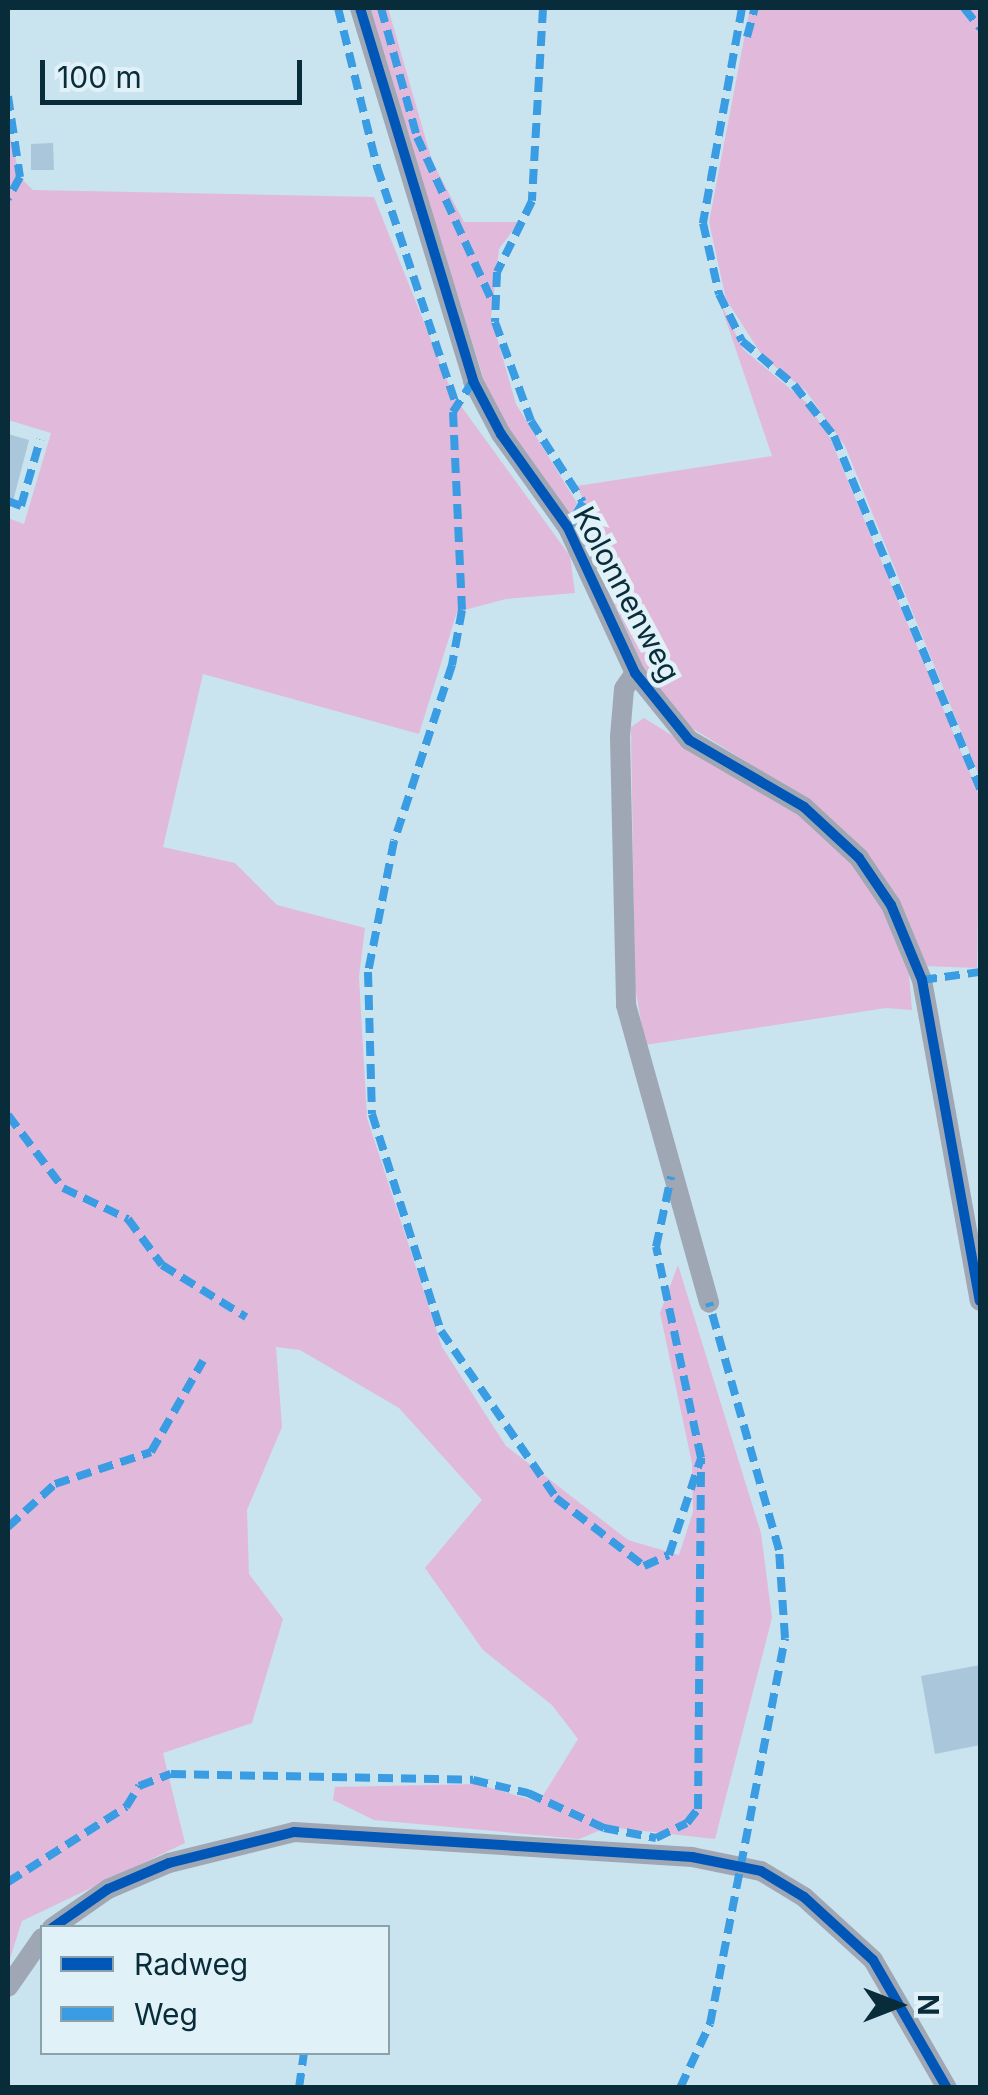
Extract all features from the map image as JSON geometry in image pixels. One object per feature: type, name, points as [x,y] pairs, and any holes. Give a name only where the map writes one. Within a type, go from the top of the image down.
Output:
[{"type":"street","name":"Kolonnenweg","points":[[360,8],[473,381],[501,434],[568,528],[635,673],[689,740],[804,807],[859,858],[891,905],[922,980],[980,1301]]},
{"type":"street","points":[[635,673],[624,689],[620,738],[626,1005],[709,1303]]},
{"type":"street","points":[[56,1925],[108,1889],[168,1863],[294,1832],[692,1857],[761,1871],[804,1897],[873,1960],[945,2084]]},
{"type":"street","points":[[8,1987],[40,1941]]},
{"type":"shaded area","points":[[368,8],[388,8],[432,161],[464,222],[519,222],[499,249],[491,317],[516,404],[577,503],[570,518],[494,412]]},
{"type":"shaded area","points":[[750,8],[980,8],[980,778],[845,446],[806,391],[763,357],[726,299],[709,222]]},
{"type":"shaded area","points":[[8,127],[20,177],[33,190],[374,197],[453,395],[570,556],[575,593],[506,599],[457,612],[419,734],[203,674],[163,847],[235,863],[277,905],[365,928],[359,977],[367,1118],[442,1347],[506,1446],[628,1540],[679,1555],[693,1512],[692,1463],[660,1313],[678,1265],[761,1533],[772,1618],[715,1839],[608,1827],[579,1839],[374,1820],[333,1800],[335,1787],[477,1784],[539,1802],[578,1739],[552,1705],[483,1650],[425,1568],[482,1500],[399,1408],[300,1350],[276,1347],[282,1427],[247,1510],[249,1574],[283,1619],[252,1723],[163,1753],[185,1843],[22,1921],[8,1965],[8,518],[24,524],[51,433],[8,420]]},
{"type":"shaded area","points":[[718,297],[743,349],[807,403],[830,438],[980,797],[977,968],[925,966],[895,893],[848,834],[805,798],[687,725],[647,676],[581,530],[589,512],[577,486],[772,456]]},
{"type":"shaded area","points":[[644,718],[804,817],[851,861],[882,907],[909,975],[912,1010],[886,1008],[645,1045],[635,986],[631,727]]},
{"type":"building","points":[[53,143],[54,170],[31,170],[31,144]]},
{"type":"building","points":[[8,434],[29,440],[12,505],[8,504]]},
{"type":"building","points":[[980,1665],[980,1745],[935,1754],[921,1676]]},
{"type":"marked path","points":[[338,8],[377,167],[456,405]]},
{"type":"marked path","points":[[381,8],[417,137],[492,301]]},
{"type":"marked path","points":[[543,8],[532,201],[497,272],[495,322],[531,421],[583,502],[568,528]]},
{"type":"marked path","points":[[742,8],[703,223],[719,294],[742,341],[794,385],[834,436],[980,789]]},
{"type":"marked path","points":[[747,37],[755,8]]},
{"type":"marked path","points":[[964,8],[980,28]]},
{"type":"marked path","points":[[8,96],[20,177],[8,199]]},
{"type":"marked path","points":[[473,381],[453,412],[462,610],[452,665],[394,841],[368,972],[372,1114],[441,1331],[556,1498],[644,1566],[669,1555],[701,1458]]},
{"type":"marked path","points":[[8,501],[21,506],[40,440]]},
{"type":"marked path","points":[[922,980],[980,972]]},
{"type":"marked path","points":[[8,1115],[63,1188],[128,1219],[162,1265],[246,1317]]},
{"type":"marked path","points":[[8,1882],[126,1807],[139,1786],[171,1774],[473,1780],[528,1793],[604,1828],[656,1838],[687,1823],[698,1809],[701,1458],[656,1247],[671,1177]]},
{"type":"marked path","points":[[680,2088],[710,2024],[785,1638],[779,1550],[709,1303]]},
{"type":"marked path","points":[[8,1527],[55,1484],[151,1452],[203,1361]]},
{"type":"marked path","points":[[299,2088],[304,2055]]},
{"type":"cycle path","points":[[360,8],[473,381],[501,434],[568,528],[635,673],[689,740],[804,807],[859,858],[891,905],[922,980],[980,1301]]},
{"type":"cycle path","points":[[56,1925],[108,1889],[169,1863],[294,1832],[692,1857],[761,1871],[804,1897],[873,1960],[947,2088]]}]
